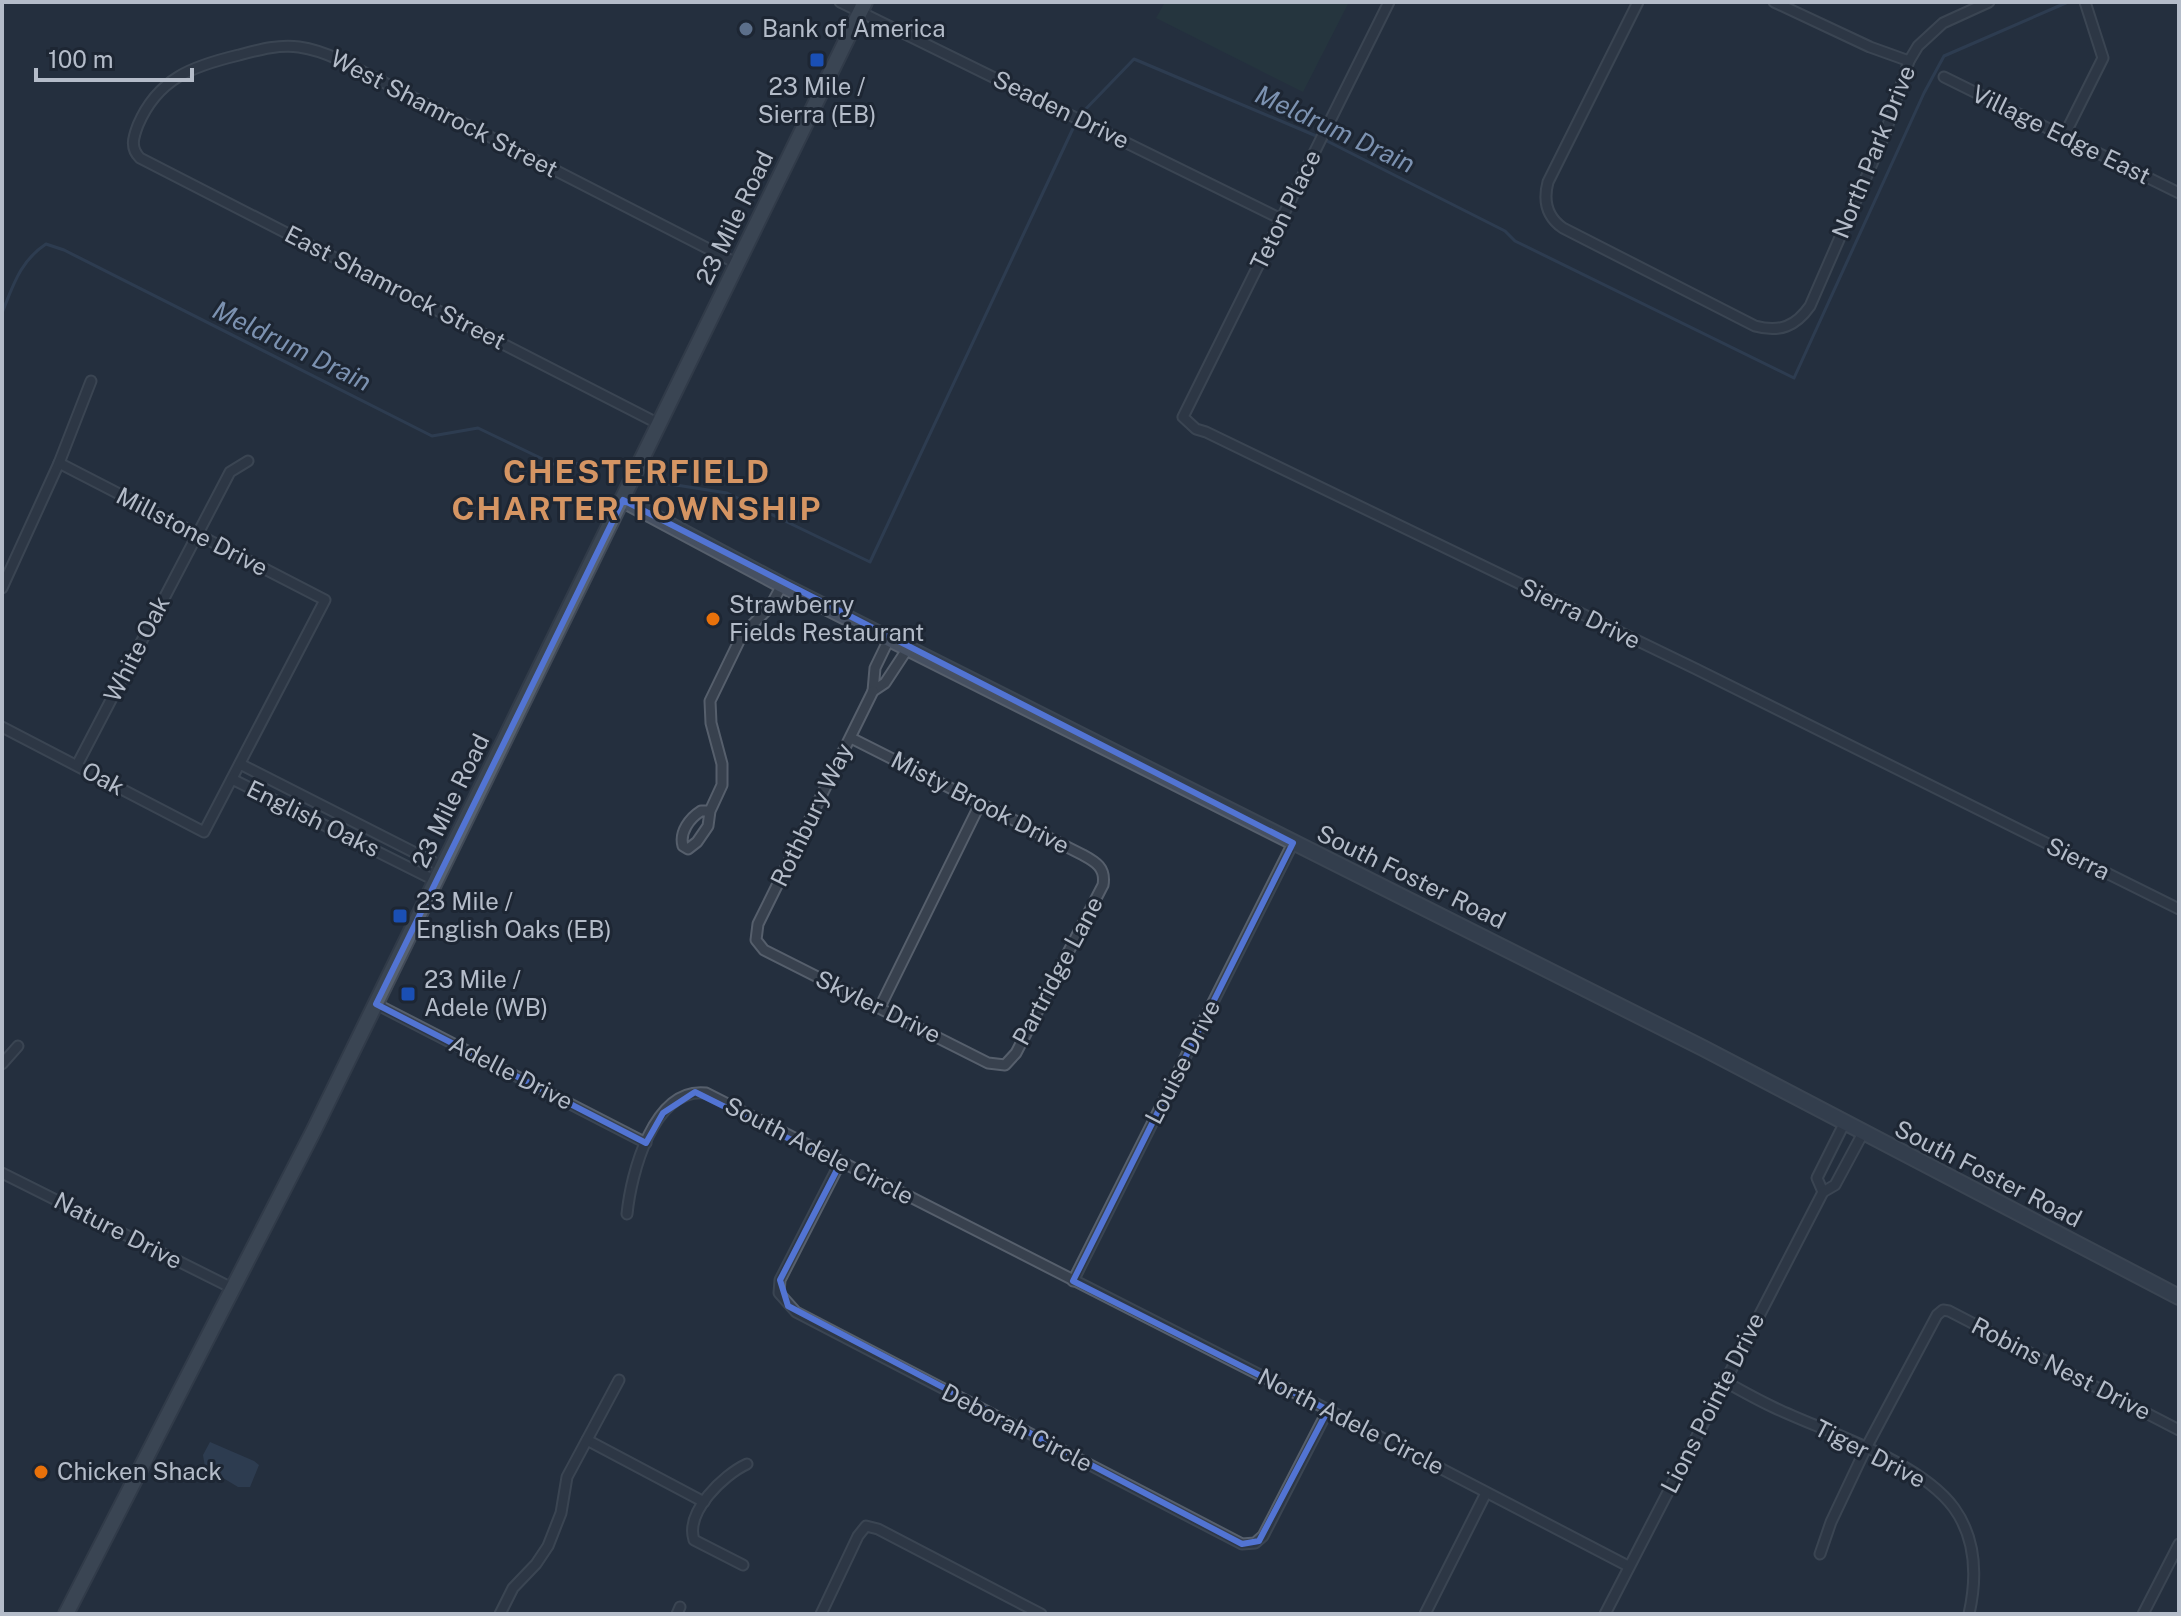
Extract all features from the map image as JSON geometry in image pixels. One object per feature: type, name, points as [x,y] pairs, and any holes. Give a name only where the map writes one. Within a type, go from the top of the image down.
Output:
[{"type":"main road","name":"23 Mile Road","points":[[66,1614],[234,1289],[376,1004],[862,7]]},
{"type":"street","name":"Seaden Drive","points":[[840,2],[862,7],[1281,219]]},
{"type":"street","name":"Teton Place","points":[[1183,417],[1389,2]]},
{"type":"street","name":"North Park Drive","points":[[1638,2],[1548,182],[1546,202],[1551,217],[1563,228],[1766,329],[1784,327],[1799,320],[1810,306],[1885,134],[1909,61],[1922,40],[1955,16],[1989,2]]},
{"type":"street","points":[[1774,2],[1870,47],[1909,61]]},
{"type":"street","points":[[2064,136],[2103,58],[2085,2]]},
{"type":"street","name":"West Shamrock Street","points":[[133,150],[137,127],[149,103],[187,70],[263,49],[304,47],[340,60],[736,263]]},
{"type":"street","name":"Village Edge East","points":[[1944,77],[2179,193]]},
{"type":"street","name":"East Shamrock Street","points":[[133,150],[146,162],[659,424]]},
{"type":"street","points":[[2,588],[59,463],[91,381]]},
{"type":"street","name":"Sierra Drive","points":[[1183,417],[1196,429],[1696,669],[1978,809]]},
{"type":"street","name":"White Oak","points":[[77,765],[230,472],[248,461]]},
{"type":"street","name":"Millstone Drive","points":[[59,463],[325,600]]},
{"type":"street","name":"South Foster Road","points":[[623,500],[782,585],[1703,1048],[2179,1297]]},
{"type":"street","points":[[710,811],[696,814],[686,827],[681,842],[688,849],[708,826],[723,776],[711,723],[710,701],[742,635],[770,607],[782,585]]},
{"type":"street","name":"English Oaks","points":[[204,832],[325,600]]},
{"type":"street","name":"Rothbury Way","points":[[756,940],[758,924],[873,691],[875,668],[889,639]]},
{"type":"street","name":"Rothbury Way","points":[[873,691],[885,683],[908,648]]},
{"type":"street","name":"Oak","points":[[2,727],[204,832]]},
{"type":"street","name":"Misty Brook Drive","points":[[851,738],[1083,855],[1100,867],[1103,874]]},
{"type":"street","name":"English Oaks","points":[[240,764],[440,874]]},
{"type":"street","name":"English Oaks","points":[[232,779],[440,874]]},
{"type":"street","points":[[880,1007],[980,804]]},
{"type":"street","name":"Sierra","points":[[1978,809],[2179,909]]},
{"type":"street","name":"Louise Drive","points":[[1073,1281],[1293,843]]},
{"type":"street","name":"Partridge Lane","points":[[1005,1065],[1016,1053],[1103,885],[1103,874]]},
{"type":"street","name":"Skyler Drive","points":[[756,940],[764,950],[988,1063],[1005,1065]]},
{"type":"street","name":"Adelle Drive","points":[[376,1004],[646,1143]]},
{"type":"street","points":[[2,1064],[18,1046]]},
{"type":"street","name":"South Adele Circle","points":[[627,1214],[631,1181],[646,1143],[663,1113],[678,1099],[695,1092],[706,1093],[1073,1281]]},
{"type":"street","points":[[1844,1124],[1817,1178],[1823,1192],[1835,1185],[1863,1133]]},
{"type":"street","name":"Deborah Circle","points":[[840,1163],[780,1280],[779,1293],[788,1306],[857,1345],[1242,1544],[1255,1543],[1263,1536],[1328,1410]]},
{"type":"street","name":"Nature Drive","points":[[2,1173],[234,1289]]},
{"type":"street","name":"Lions Pointe Drive","points":[[1605,1614],[1823,1192]]},
{"type":"street","name":"North Adele Circle","points":[[1073,1281],[1628,1566]]},
{"type":"street","name":"Robins Nest Drive","points":[[1866,1448],[1937,1315],[1943,1310],[2179,1430]]},
{"type":"street","points":[[500,1614],[513,1588],[548,1546],[561,1513],[564,1485],[619,1380]]},
{"type":"street","name":"Tiger Drive","points":[[1724,1381],[1771,1406],[1830,1429],[1931,1484],[1959,1516],[1969,1541],[1975,1569],[1969,1614]]},
{"type":"street","points":[[587,1440],[704,1502]]},
{"type":"street","points":[[1820,1554],[1831,1522],[1866,1448]]},
{"type":"street","points":[[743,1565],[694,1540],[693,1522],[704,1502],[730,1474],[747,1464]]},
{"type":"street","points":[[1425,1614],[1486,1493]]},
{"type":"street","points":[[821,1614],[858,1536],[866,1526],[878,1529],[1041,1614]]},
{"type":"street","points":[[2143,1614],[2179,1544]]},
{"type":"highlighted area","points":[[623,500],[1293,843],[1073,1281],[1328,1410],[1259,1541],[1242,1544],[788,1306],[780,1280],[840,1164],[695,1092],[663,1113],[646,1143],[376,1004]]},
{"type":"green space","points":[[1165,2],[1349,2],[1303,92],[1156,18]]},
{"type":"water","points":[[210,1442],[259,1465],[250,1487],[238,1487],[205,1467],[203,1455]]},
{"type":"waterway","name":"Meldrum Drain","points":[[1080,115],[1134,59],[1321,138],[1505,231],[1515,241],[1794,378],[1924,93],[1944,56],[2068,2]]},
{"type":"waterway","name":"Meldrum Drain","points":[[657,482],[727,493],[870,562],[1076,122]]},
{"type":"waterway","name":"Meldrum Drain","points":[[2,313],[24,266],[46,244],[64,250],[432,436],[478,428],[553,464],[608,463]]},
{"type":"place","name":"Bank of America","points":[[746,29]]},
{"type":"place","name":"23 Mile / Sierra (EB)","points":[[817,60]]},
{"type":"place","name":"Strawberry Fields Restaurant","points":[[713,619]]},
{"type":"place","name":"23 Mile / English Oaks (EB)","points":[[400,916]]},
{"type":"place","name":"23 Mile / Adele (WB)","points":[[408,994]]},
{"type":"place","name":"Chicken Shack","points":[[41,1472]]},
{"type":"district","name":"CHESTERFIELD CHARTER TOWNSHIP","points":[[637,490]]}]
